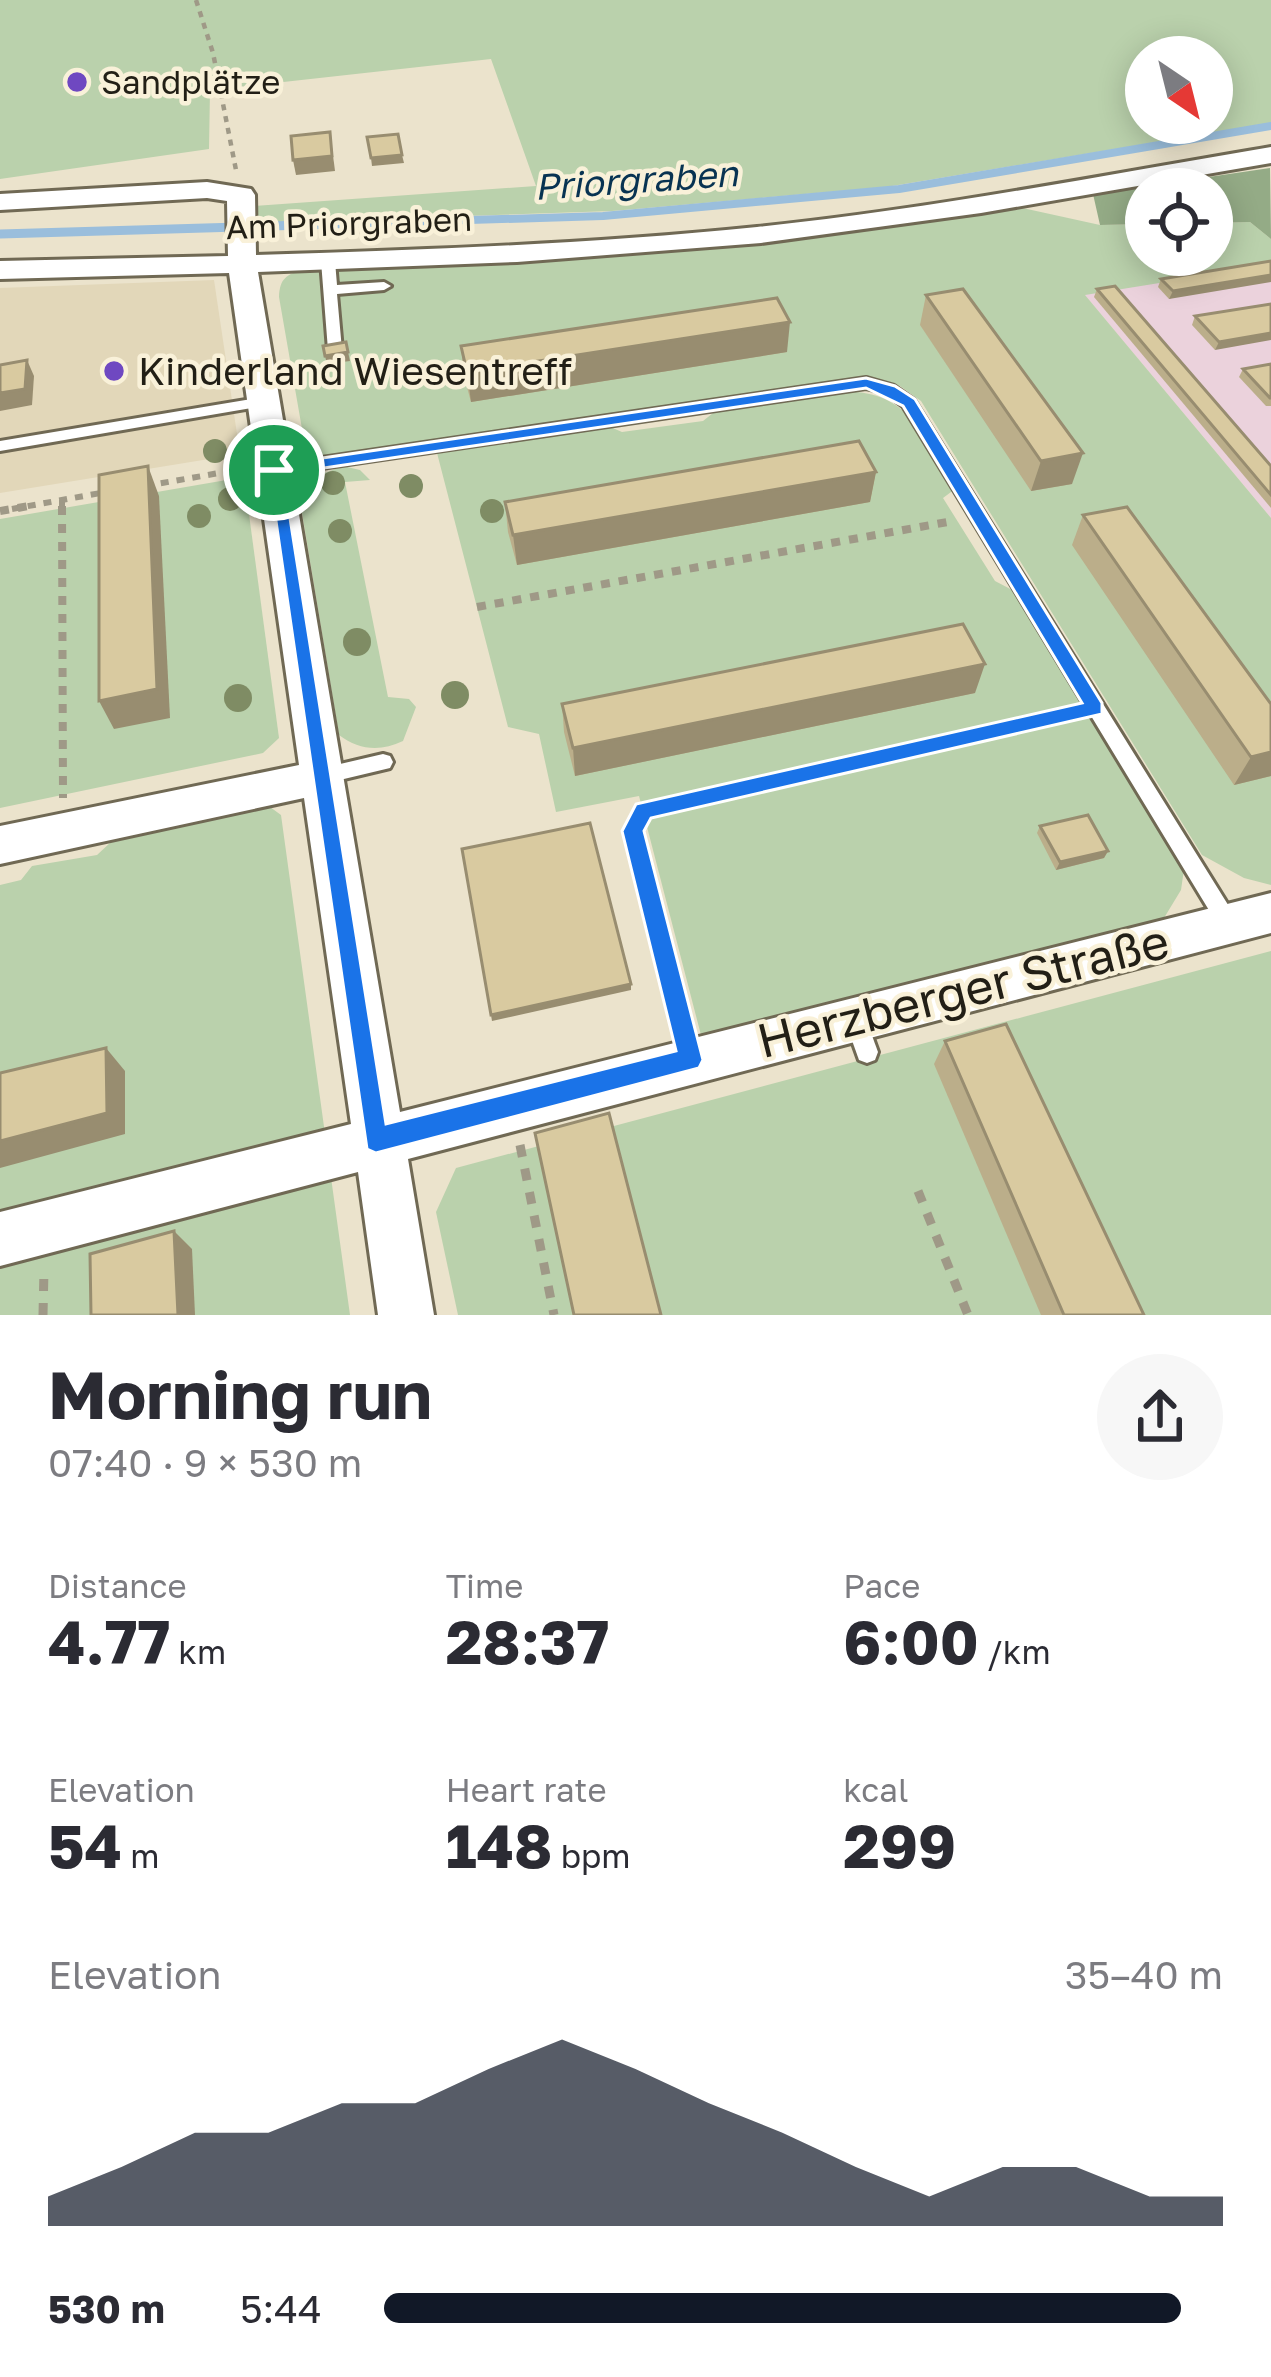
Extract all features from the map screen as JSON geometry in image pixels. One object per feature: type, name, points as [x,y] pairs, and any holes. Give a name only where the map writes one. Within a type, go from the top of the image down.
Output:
[{"type":"street","name":"Am Priorgraben","points":[[0,202],[207,190],[242,228],[328,261],[690,242],[850,225],[1271,155]]},
{"type":"street","name":"Am Priorgraben","points":[[0,270],[242,228]]},
{"type":"street","points":[[242,228],[263,402],[406,1315]]},
{"type":"street","points":[[0,845],[323,777]]},
{"type":"street","name":"Herzberger Straße","points":[[0,1239],[691,1060],[861,1035],[1227,930]]},
{"type":"lane","points":[[328,261],[334,350]]},
{"type":"lane","points":[[330,290],[384,286]]},
{"type":"lane","points":[[274,467],[374,459],[866,383],[889,389],[909,403],[1227,930]]},
{"type":"lane","points":[[0,446],[263,402]]},
{"type":"lane","points":[[323,777],[383,762]]},
{"type":"path","points":[[196,0],[213,53],[242,228]]},
{"type":"path","points":[[133,488],[274,467]]},
{"type":"path","points":[[0,511],[109,492]]},
{"type":"path","points":[[62,500],[64,832]]},
{"type":"path","points":[[477,607],[979,517]]},
{"type":"path","points":[[691,1060],[633,831],[644,810],[1095,708]]},
{"type":"path","points":[[523,1162],[554,1315]]},
{"type":"path","points":[[919,1191],[968,1315]]},
{"type":"shaded area","points":[[1271,265],[1271,518],[1084,294],[1200,276],[1233,276],[1233,271]]},
{"type":"shaded area","name":"Kinderland Wiesentreff","points":[[214,280],[240,454],[0,493],[0,288]]},
{"type":"green space","points":[[0,0],[1271,0],[1271,123],[1233,129],[1233,36],[1125,36],[1125,144],[1145,144],[886,187],[612,211],[258,223],[254,206],[536,186],[491,59],[210,90],[209,149],[0,179]]},
{"type":"green space","points":[[1270,168],[1271,239],[1250,222],[1233,222],[1233,173]]},
{"type":"green space","points":[[1125,189],[1125,224],[1100,225],[1093,194]]},
{"type":"green space","points":[[1018,207],[1100,225],[1125,224],[1125,276],[1203,276],[1085,295],[1271,518],[1271,885],[1244,878],[1202,855],[921,401],[900,386],[869,379],[326,457],[314,456],[305,446],[279,297],[285,278],[293,273],[593,257],[789,240]]},
{"type":"green space","points":[[1233,222],[1250,222],[1271,239],[1271,265],[1233,271]]},
{"type":"green space","points":[[831,392],[878,396],[909,416],[921,431],[955,489],[943,498],[995,581],[1018,593],[1185,862],[1181,890],[1164,918],[702,1039],[639,796],[556,812],[539,734],[508,727],[437,453],[608,426],[622,432],[703,421],[718,409]]},
{"type":"green space","points":[[343,466],[360,470],[370,480],[345,482],[388,697],[409,699],[416,707],[403,741],[386,747],[354,744],[339,735],[299,495],[317,476]]},
{"type":"green space","points":[[244,477],[279,738],[263,753],[0,808],[0,519]]},
{"type":"green space","points":[[266,804],[281,815],[350,1315],[0,1315],[0,885],[21,880],[32,866],[97,855],[111,842]]},
{"type":"green space","points":[[1271,951],[1271,1315],[458,1315],[436,1212],[456,1168]]},
{"type":"building","points":[[330,132],[332,156],[293,160],[291,136]]},
{"type":"building","points":[[398,134],[402,155],[371,158],[367,137]]},
{"type":"building","points":[[1271,261],[1271,275],[1173,291],[1161,279],[1233,276],[1233,267]]},
{"type":"building","points":[[1115,286],[1271,466],[1271,495],[1097,289]]},
{"type":"building","points":[[963,289],[1083,453],[1041,461],[926,295]]},
{"type":"building","points":[[777,298],[790,322],[467,372],[461,346]]},
{"type":"building","points":[[1271,304],[1271,333],[1219,342],[1195,316]]},
{"type":"building","points":[[346,342],[348,352],[325,356],[323,346]]},
{"type":"building","points":[[27,360],[25,389],[0,393],[0,365]]},
{"type":"building","points":[[1271,364],[1271,398],[1270,398],[1243,369]]},
{"type":"building","points":[[859,441],[876,472],[513,535],[505,502]]},
{"type":"building","points":[[148,466],[157,689],[99,701],[99,475]]},
{"type":"building","points":[[1127,507],[1271,704],[1271,752],[1251,757],[1083,515]]},
{"type":"building","points":[[963,624],[985,664],[573,748],[562,704]]},
{"type":"building","points":[[1088,815],[1108,851],[1060,862],[1040,826]]},
{"type":"building","points":[[590,823],[631,984],[491,1015],[462,849]]},
{"type":"building","points":[[1006,1024],[1144,1315],[1064,1315],[945,1041]]},
{"type":"building","points":[[106,1048],[107,1113],[0,1141],[0,1073]]},
{"type":"building","points":[[609,1113],[661,1315],[574,1315],[535,1133]]},
{"type":"building","points":[[174,1231],[178,1315],[91,1315],[90,1254]]},
{"type":"waterway","name":"Priorgraben","points":[[306,225],[603,216],[899,189],[1271,126]]},
{"type":"waterway","name":"Priorgraben","points":[[306,225],[374,223]]},
{"type":"waterway","name":"Priorgraben","points":[[0,234],[306,225]]},
{"type":"waterway","name":"Priorgraben","points":[[273,226],[306,225]]},
{"type":"place","name":"Sandplätze","points":[[77,82]]},
{"type":"place","name":"Kinderland Wiesentreff","points":[[114,371]]},
{"type":"route","points":[[866,383],[889,389],[909,403],[1095,708],[644,810],[633,831],[691,1060],[376,1140],[274,470],[866,383]]}]
